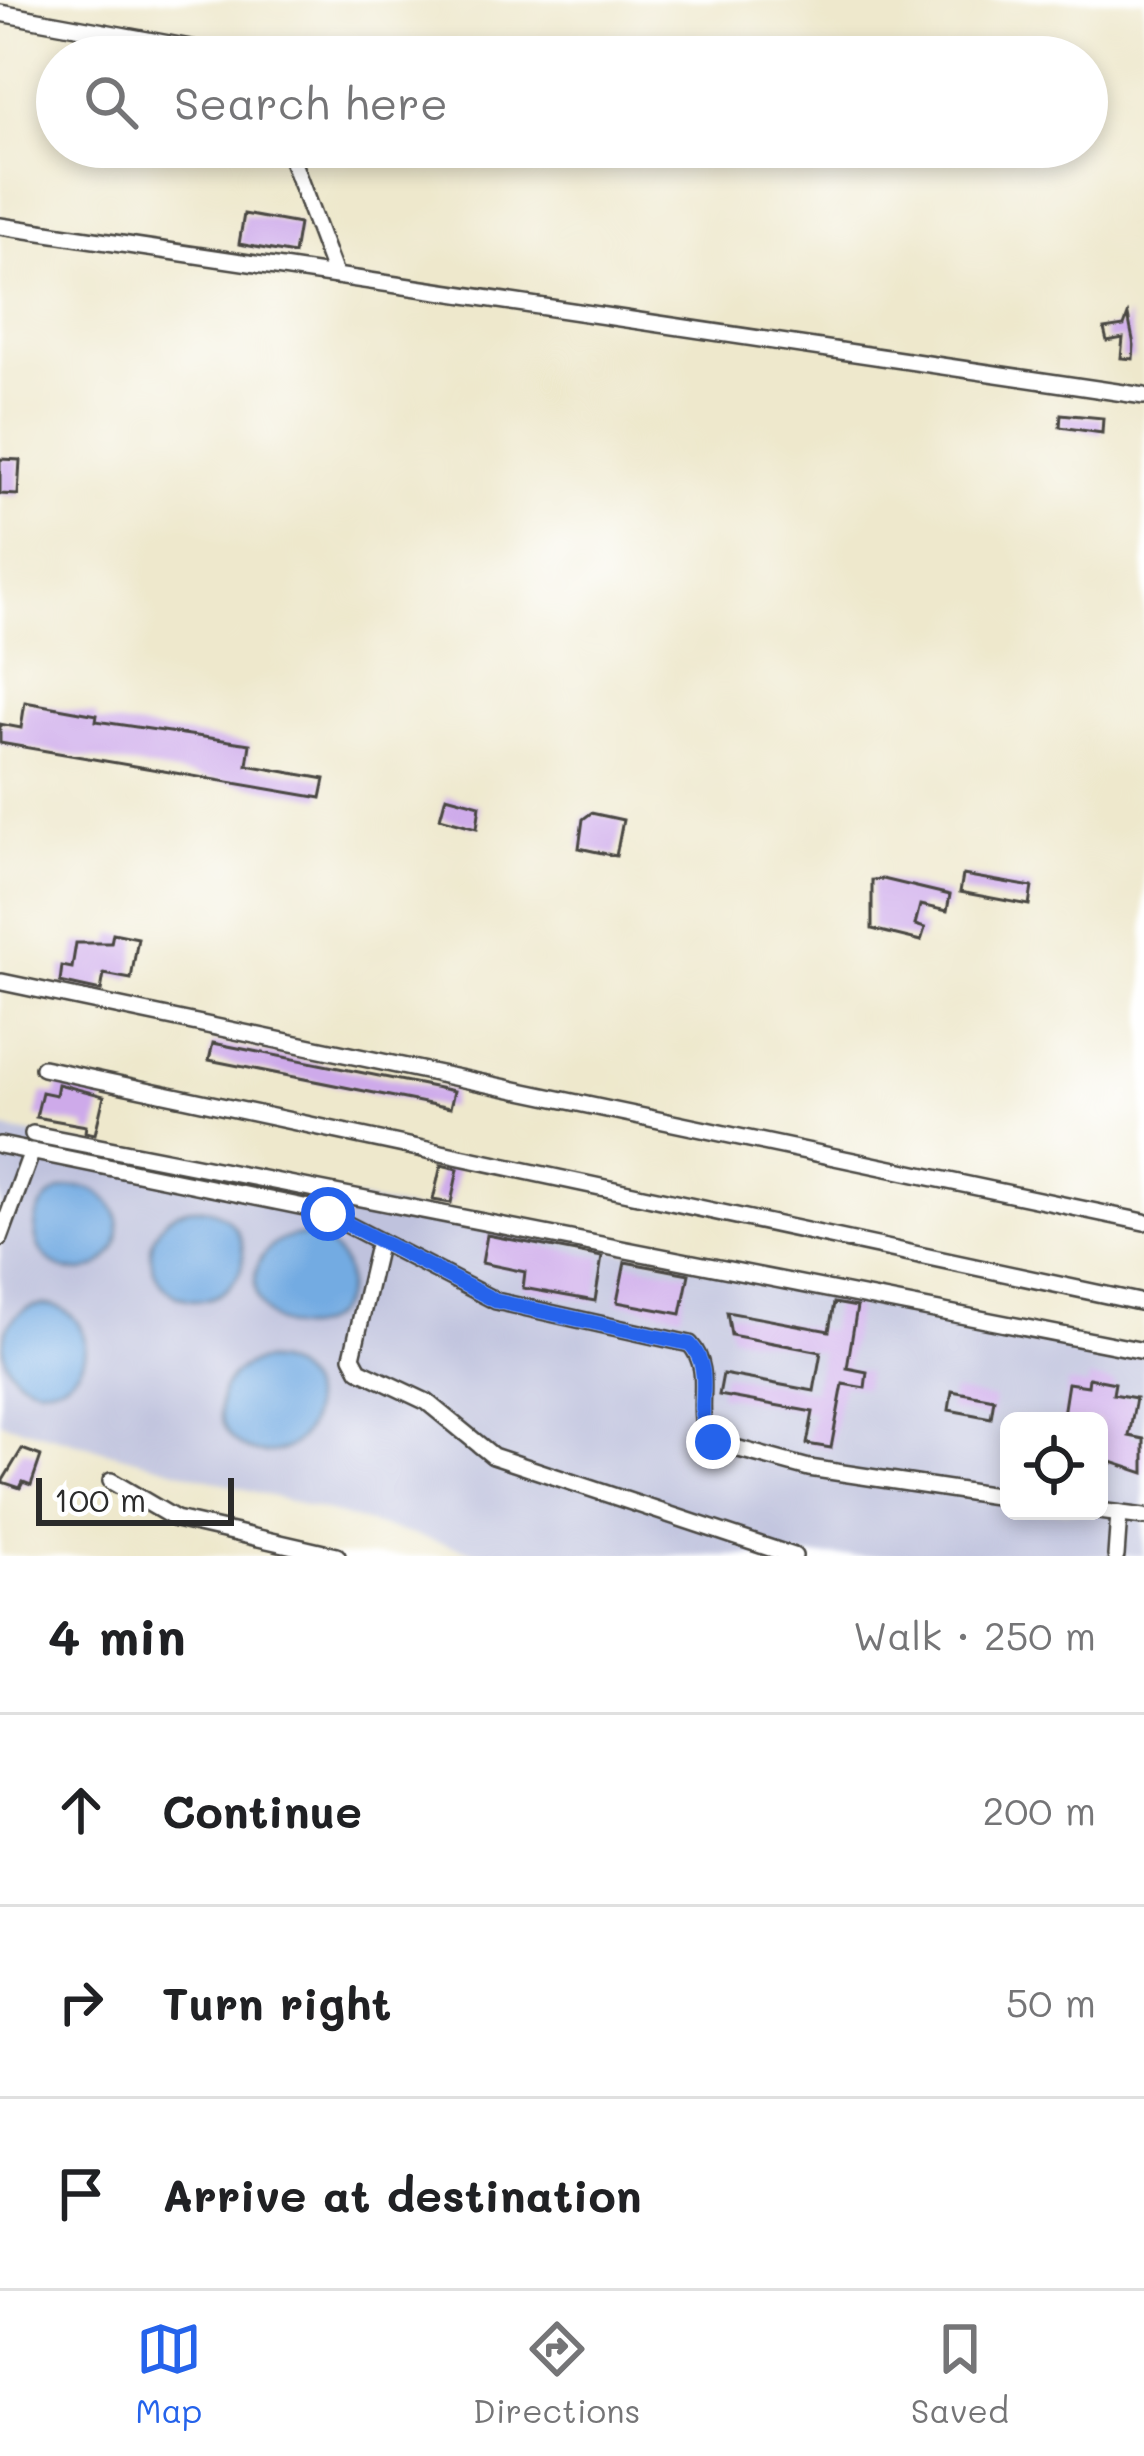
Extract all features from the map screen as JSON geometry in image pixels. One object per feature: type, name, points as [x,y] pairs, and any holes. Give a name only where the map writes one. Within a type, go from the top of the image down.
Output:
[{"type":"lane","points":[[0,14],[123,36]]},
{"type":"lane","points":[[295,168],[335,274]]},
{"type":"lane","points":[[0,226],[1144,396]]},
{"type":"lane","points":[[2,982],[1144,1222]]},
{"type":"lane","points":[[43,1067],[1144,1303]]},
{"type":"lane","points":[[0,1238],[32,1143]]},
{"type":"lane","points":[[32,1143],[319,1210],[496,1301],[690,1344],[705,1366],[704,1424],[713,1442],[809,1468],[1000,1497]]},
{"type":"lane","points":[[0,1145],[32,1143],[1144,1352]]},
{"type":"lane","points":[[379,1241],[352,1357],[359,1370],[428,1402],[493,1456],[794,1556]]},
{"type":"lane","points":[[111,1480],[176,1519],[337,1556]]},
{"type":"lane","points":[[1108,1512],[1144,1517]]},
{"type":"lane","points":[[1116,1556],[1119,1514]]},
{"type":"shaded area","points":[[0,1128],[1144,1355],[1144,1556],[490,1556],[0,1422]]},
{"type":"water","points":[[77,1187],[106,1200],[119,1229],[106,1258],[77,1271],[48,1258],[35,1229],[48,1200]]},
{"type":"water","points":[[197,1208],[229,1222],[243,1254],[229,1286],[197,1300],[165,1286],[151,1254],[165,1222]]},
{"type":"water","points":[[301,1236],[333,1250],[347,1282],[333,1314],[301,1328],[269,1314],[255,1282],[269,1250]]},
{"type":"water","points":[[44,1305],[73,1317],[85,1346],[73,1375],[44,1387],[15,1375],[3,1346],[15,1317]]},
{"type":"water","points":[[266,1361],[298,1375],[312,1407],[298,1439],[266,1453],[234,1439],[220,1407],[234,1375]]},
{"type":"building","points":[[244,214],[299,224],[294,254],[239,244]]},
{"type":"building","points":[[1128,315],[1133,359],[1121,358],[1123,338],[1107,341],[1104,329],[1124,326]]},
{"type":"building","points":[[1061,414],[1103,418],[1102,433],[1060,427]]},
{"type":"building","points":[[0,459],[20,460],[18,495],[0,494]]},
{"type":"building","points":[[25,702],[97,715],[96,721],[250,744],[247,765],[325,779],[321,798],[0,743],[0,724],[21,728]]},
{"type":"building","points":[[446,796],[480,805],[477,828],[440,818]]},
{"type":"building","points":[[591,813],[623,820],[616,856],[579,848],[583,819]]},
{"type":"building","points":[[963,875],[1032,887],[1029,905],[960,892]]},
{"type":"building","points":[[872,880],[950,895],[947,911],[920,905],[915,925],[925,928],[921,941],[872,929]]},
{"type":"building","points":[[113,933],[138,938],[131,979],[104,974],[101,991],[60,982],[62,966],[72,968],[76,943],[111,943]]},
{"type":"building","points":[[213,1043],[454,1091],[450,1108],[209,1060]]},
{"type":"building","points":[[58,1084],[104,1096],[95,1134],[85,1132],[86,1126],[36,1117],[42,1092],[56,1095]]},
{"type":"building","points":[[441,1165],[458,1169],[451,1203],[433,1200]]},
{"type":"building","points":[[487,1235],[602,1257],[595,1301],[523,1288],[525,1272],[482,1263]]},
{"type":"building","points":[[625,1262],[689,1274],[681,1314],[617,1302]]},
{"type":"building","points":[[834,1303],[857,1307],[847,1368],[867,1372],[865,1388],[843,1384],[831,1448],[807,1444],[813,1412],[719,1395],[723,1374],[814,1391],[821,1352],[731,1335],[727,1312],[829,1331]]},
{"type":"building","points":[[1089,1378],[1115,1383],[1113,1394],[1136,1398],[1129,1436],[1144,1439],[1144,1473],[1108,1461],[1108,1412],[1063,1412],[1068,1383],[1088,1386]]},
{"type":"building","points":[[952,1391],[994,1399],[991,1418],[949,1410]]},
{"type":"building","points":[[22,1449],[41,1456],[31,1485],[23,1482],[20,1488],[2,1482]]},
{"type":"route","points":[[328,1214],[496,1301],[690,1344],[705,1366],[704,1424],[713,1442]]}]
